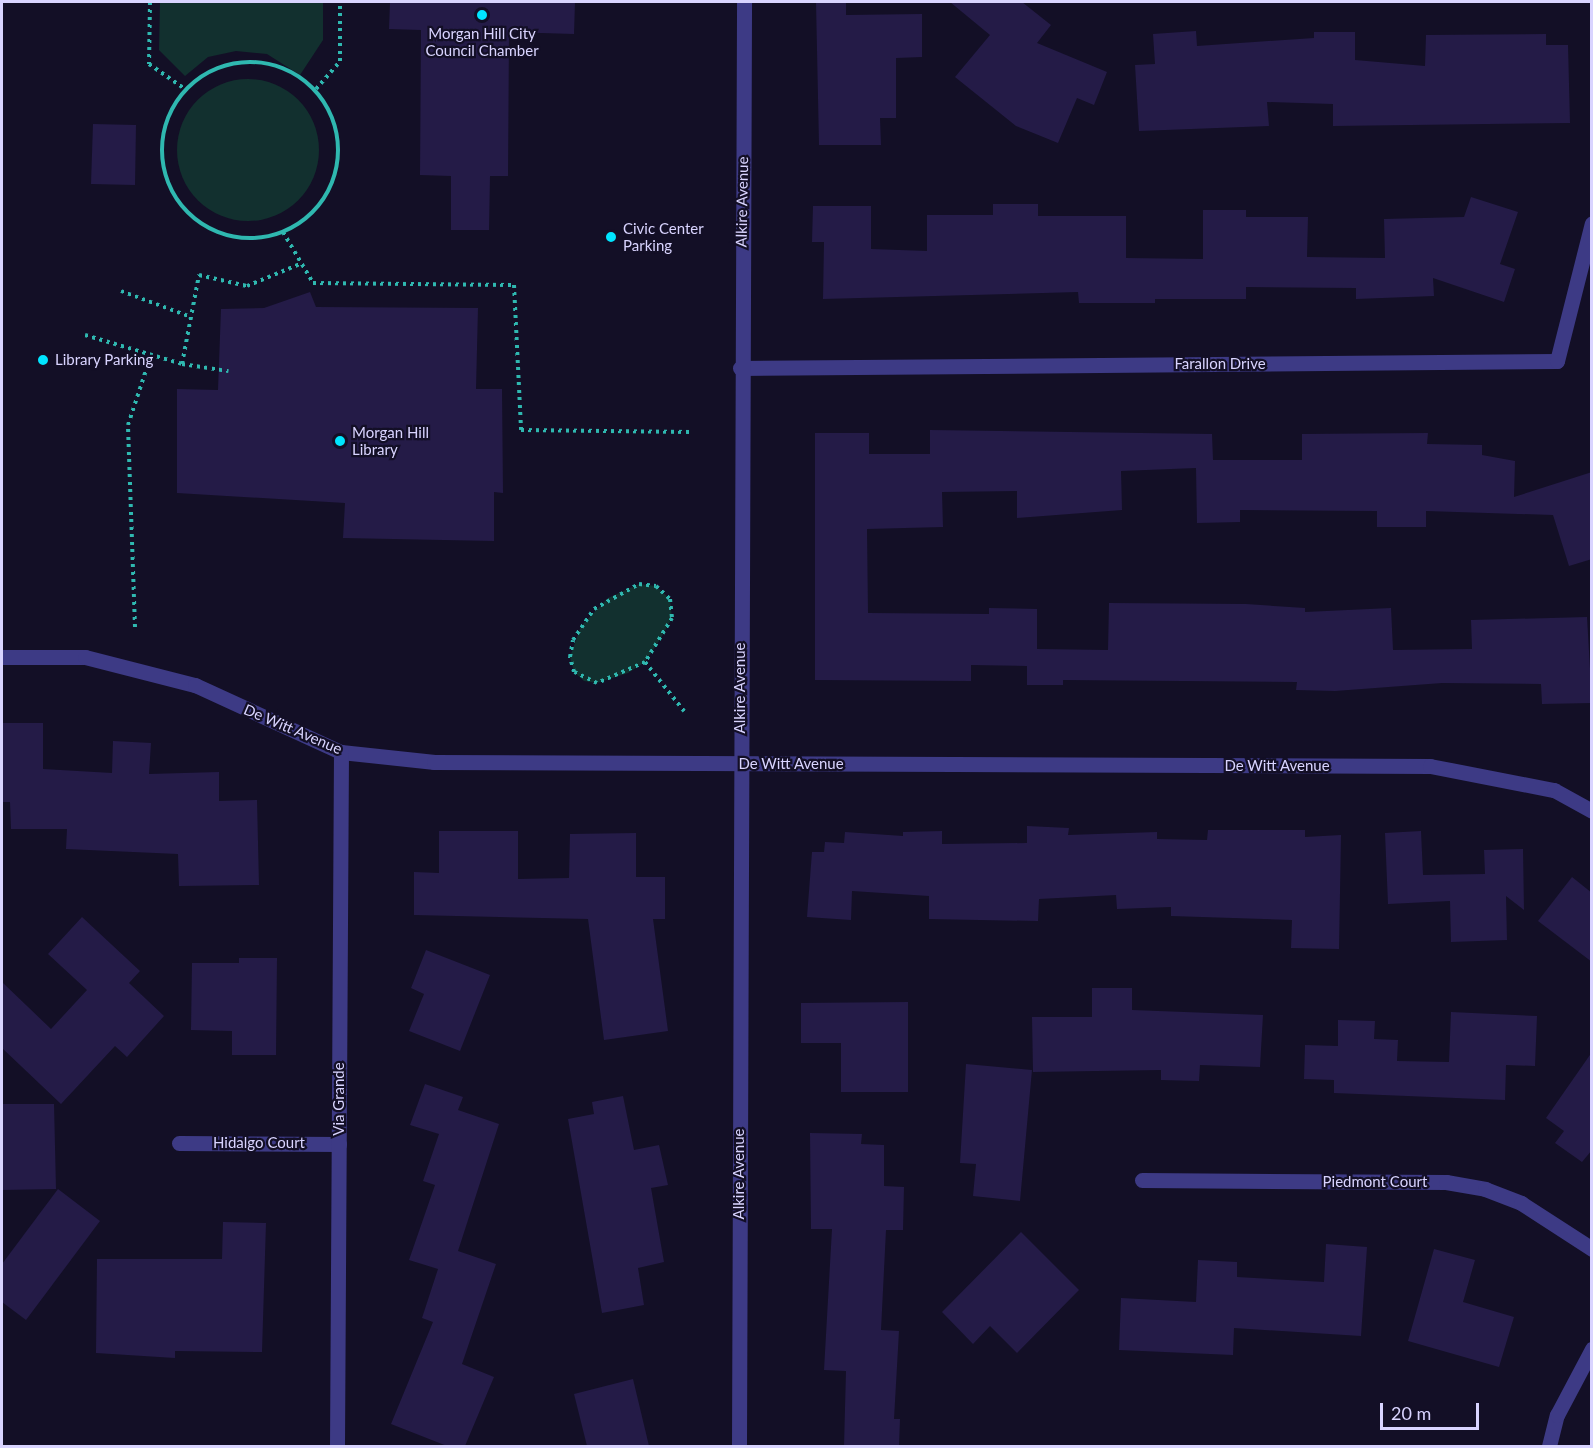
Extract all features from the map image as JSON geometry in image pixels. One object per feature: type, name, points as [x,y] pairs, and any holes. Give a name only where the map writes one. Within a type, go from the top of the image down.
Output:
[{"type":"street","name":"Alkire Avenue","points":[[739,1446],[740,368],[744,2]]},
{"type":"street","name":"Farallon Drive","points":[[740,368],[1557,361],[1592,223]]},
{"type":"street","name":"De Witt Avenue","points":[[2,657],[85,657],[195,685],[341,752],[434,762],[1430,766],[1554,790],[1592,812]]},
{"type":"street","name":"Via Grande","points":[[337,1446],[341,752]]},
{"type":"street","name":"Hidalgo Court","points":[[179,1143],[339,1144]]},
{"type":"street","name":"Piedmont Court","points":[[1142,1180],[1446,1182],[1485,1189],[1521,1203],[1592,1249]]},
{"type":"street","points":[[1549,1446],[1557,1415],[1592,1349]]},
{"type":"path","points":[[150,2],[150,64],[185,89]]},
{"type":"path","points":[[316,89],[340,61],[340,2]]},
{"type":"path","points":[[236,62],[255,62],[293,72],[316,89],[331,113],[339,141],[337,169],[326,195],[307,217],[283,232],[254,238],[225,235],[198,222],[177,200],[165,173],[162,144],[169,114],[185,89],[208,71],[236,62]]},
{"type":"path","points":[[283,232],[313,283],[514,285],[521,430],[691,432]]},
{"type":"path","points":[[182,364],[200,275],[247,286],[300,264]]},
{"type":"path","points":[[121,291],[192,316]]},
{"type":"path","points":[[85,335],[182,364],[228,371]]},
{"type":"path","points":[[135,627],[128,425],[151,355]]},
{"type":"path","points":[[639,584],[656,586],[670,599],[672,618],[645,662],[597,683],[574,672],[570,657],[573,640],[594,609],[639,584]]},
{"type":"path","points":[[645,662],[684,711]]},
{"type":"green space","points":[[160,2],[323,2],[323,40],[300,75],[267,54],[236,51],[208,57],[185,76],[159,50]]},
{"type":"green space","points":[[248,79],[275,85],[298,100],[313,123],[319,150],[313,177],[298,200],[275,215],[248,221],[221,215],[198,200],[183,177],[177,150],[183,123],[198,100],[221,85]]},
{"type":"green space","points":[[639,584],[656,586],[670,599],[672,618],[661,638],[645,662],[628,673],[597,683],[584,681],[574,672],[570,657],[581,626],[608,598]]},
{"type":"building","points":[[390,2],[575,2],[574,34],[509,32],[508,176],[490,176],[489,230],[451,230],[451,176],[420,175],[421,30],[389,29]]},
{"type":"building","points":[[816,2],[846,2],[846,15],[922,14],[922,57],[896,58],[896,118],[880,118],[881,145],[819,145]]},
{"type":"building","points":[[950,2],[1022,2],[1051,25],[1037,43],[1107,72],[1094,105],[1077,98],[1058,143],[1016,126],[955,77],[990,35]]},
{"type":"building","points":[[1196,31],[1197,46],[1314,38],[1314,32],[1355,32],[1355,60],[1425,66],[1426,35],[1546,34],[1546,45],[1568,45],[1570,123],[1333,126],[1333,104],[1267,102],[1269,126],[1139,131],[1135,65],[1155,64],[1153,34]]},
{"type":"building","points":[[93,124],[136,125],[135,185],[91,184]]},
{"type":"building","points":[[1471,197],[1518,212],[1500,264],[1515,269],[1504,302],[1433,278],[1434,296],[1356,299],[1356,288],[1246,287],[1246,299],[1155,299],[1155,303],[1079,303],[1078,292],[823,299],[824,242],[812,242],[813,206],[871,206],[871,249],[927,251],[927,215],[993,215],[993,204],[1038,204],[1038,216],[1126,216],[1126,258],[1203,259],[1203,210],[1246,210],[1246,217],[1308,217],[1307,257],[1385,258],[1384,219],[1464,217]]},
{"type":"building","name":"Morgan Hill Library","points":[[310,292],[316,307],[478,308],[476,389],[502,389],[503,493],[494,492],[494,541],[343,538],[345,503],[177,493],[177,389],[218,390],[221,309],[264,308]]},
{"type":"building","points":[[930,430],[1212,434],[1213,460],[1302,460],[1302,434],[1428,433],[1427,444],[1482,445],[1482,455],[1515,461],[1514,497],[1592,472],[1592,559],[1569,566],[1553,515],[1426,511],[1426,527],[1377,527],[1377,511],[1240,510],[1240,522],[1197,523],[1196,468],[1121,471],[1122,510],[1017,518],[1017,491],[942,492],[943,527],[867,529],[868,613],[989,614],[989,608],[1037,609],[1037,649],[1108,650],[1109,603],[1246,604],[1305,608],[1305,612],[1391,608],[1393,650],[1472,649],[1471,620],[1587,617],[1592,703],[1542,704],[1541,684],[1442,683],[1335,691],[1296,690],[1297,682],[1063,680],[1063,685],[1027,685],[1027,666],[971,665],[971,681],[815,680],[815,433],[869,433],[869,454],[930,454]]},
{"type":"building","points":[[2,723],[43,723],[43,769],[112,773],[113,741],[151,743],[149,774],[219,772],[219,801],[257,800],[259,885],[179,886],[178,854],[66,849],[67,829],[11,829],[10,802],[2,802]]},
{"type":"building","points":[[1027,826],[1069,828],[1068,835],[1157,832],[1157,839],[1207,840],[1208,830],[1305,830],[1305,837],[1341,835],[1339,949],[1291,948],[1292,920],[1171,916],[1171,907],[1117,909],[1116,895],[1039,899],[1038,921],[929,919],[929,896],[852,891],[851,920],[807,917],[812,852],[824,852],[825,842],[844,843],[845,832],[903,836],[903,832],[942,831],[942,844],[1027,843]]},
{"type":"building","points":[[439,831],[518,831],[518,879],[569,878],[570,834],[636,833],[636,877],[665,877],[665,919],[653,919],[668,1031],[604,1040],[588,919],[414,915],[414,872],[439,873]]},
{"type":"building","points":[[1421,831],[1423,875],[1485,874],[1484,850],[1523,849],[1524,910],[1506,896],[1507,940],[1451,942],[1450,901],[1388,904],[1385,833]]},
{"type":"building","points":[[1572,877],[1592,893],[1592,962],[1538,921]]},
{"type":"building","points":[[82,917],[140,971],[129,983],[164,1016],[127,1057],[115,1046],[61,1104],[2,1048],[2,982],[51,1029],[87,990],[48,954]]},
{"type":"building","points":[[426,950],[490,975],[460,1051],[409,1031],[424,994],[411,988]]},
{"type":"building","points":[[239,958],[277,958],[276,1055],[232,1055],[232,1031],[191,1030],[192,963],[239,963]]},
{"type":"building","points":[[1092,988],[1132,988],[1132,1010],[1263,1015],[1260,1067],[1200,1065],[1199,1081],[1161,1080],[1161,1070],[1033,1072],[1032,1017],[1092,1017]]},
{"type":"building","points":[[908,1002],[908,1092],[841,1092],[841,1043],[801,1043],[801,1003]]},
{"type":"building","points":[[1451,1012],[1537,1016],[1535,1066],[1506,1065],[1505,1100],[1334,1093],[1334,1080],[1304,1079],[1305,1045],[1338,1046],[1338,1020],[1375,1021],[1374,1039],[1398,1040],[1397,1061],[1449,1062]]},
{"type":"building","points":[[1592,1052],[1592,1150],[1582,1162],[1555,1143],[1564,1131],[1546,1118]]},
{"type":"building","points":[[966,1064],[1032,1070],[1020,1201],[973,1196],[976,1164],[960,1163]]},
{"type":"building","points":[[425,1084],[463,1097],[458,1110],[499,1124],[458,1251],[496,1264],[462,1364],[494,1377],[465,1446],[447,1446],[391,1424],[433,1322],[422,1318],[438,1269],[409,1260],[435,1185],[423,1181],[439,1134],[410,1125]]},
{"type":"building","points":[[623,1096],[634,1150],[659,1145],[668,1185],[651,1188],[664,1262],[638,1268],[644,1305],[602,1313],[568,1119],[594,1114],[592,1102]]},
{"type":"building","points":[[2,1104],[54,1104],[56,1189],[2,1190]]},
{"type":"building","points":[[810,1133],[862,1134],[861,1144],[884,1145],[884,1186],[904,1187],[903,1230],[886,1230],[881,1330],[899,1331],[894,1419],[900,1419],[899,1446],[844,1446],[846,1371],[824,1370],[832,1229],[811,1229]]},
{"type":"building","points":[[58,1189],[100,1221],[26,1320],[2,1302],[2,1264]]},
{"type":"building","points":[[223,1222],[266,1223],[262,1352],[175,1351],[175,1358],[96,1353],[97,1259],[222,1259]]},
{"type":"building","points":[[1021,1232],[1079,1290],[1017,1353],[990,1326],[973,1344],[942,1312]]},
{"type":"building","points":[[1326,1244],[1367,1247],[1361,1336],[1234,1328],[1233,1355],[1119,1350],[1121,1298],[1196,1302],[1198,1260],[1237,1262],[1237,1277],[1324,1282]]},
{"type":"building","points":[[1434,1249],[1475,1260],[1463,1302],[1514,1317],[1499,1367],[1408,1341]]},
{"type":"building","points":[[633,1379],[649,1446],[587,1446],[574,1394]]},
{"type":"place","name":"Morgan Hill City Council Chamber","points":[[482,15]]},
{"type":"place","name":"Civic Center Parking","points":[[611,237]]},
{"type":"place","name":"Library Parking","points":[[43,360]]},
{"type":"place","name":"Morgan Hill Library","points":[[340,441]]}]
